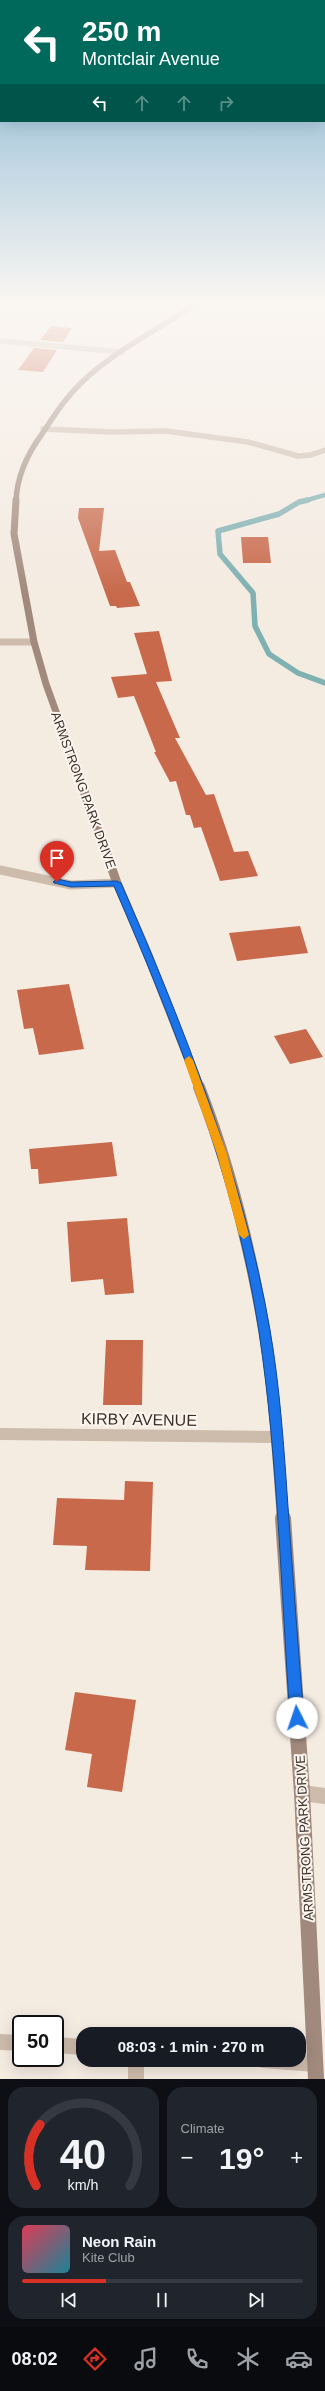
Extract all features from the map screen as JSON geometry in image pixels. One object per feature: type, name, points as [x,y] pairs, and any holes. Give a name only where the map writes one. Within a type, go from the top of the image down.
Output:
[{"type":"main road","name":"ARMSTRONG PARK DRIVE","points":[[64,401],[32,448],[20,476],[13,522],[34,642],[58,722],[117,883],[148,955],[200,1090],[222,1154],[244,1237],[264,1330],[277,1438],[302,1794],[315,2071]]},
{"type":"street","points":[[43,430],[112,432],[166,431],[248,442],[298,456],[311,455],[325,450]]},
{"type":"street","points":[[0,642],[34,642]]},
{"type":"street","points":[[0,870],[71,884],[117,883]]},
{"type":"street","name":"KIRBY AVENUE","points":[[0,1434],[277,1438]]},
{"type":"street","points":[[302,1794],[325,1796]]},
{"type":"street","points":[[0,2042],[12,2043]]},
{"type":"street","points":[[64,2046],[76,2046]]},
{"type":"street","points":[[136,2067],[136,2079]]},
{"type":"street","points":[[296,2067],[315,2071]]},
{"type":"building","points":[[79,508],[104,508],[99,551],[115,550],[127,582],[130,582],[140,606],[117,608],[116,606],[110,606],[78,518]]},
{"type":"building","points":[[241,537],[268,537],[271,563],[243,563]]},
{"type":"building","points":[[159,631],[172,681],[156,682],[180,738],[175,738],[206,795],[214,794],[234,852],[248,851],[258,876],[220,881],[201,827],[194,828],[190,815],[186,815],[176,781],[170,782],[154,752],[156,752],[134,696],[118,698],[111,677],[147,674],[134,633]]},
{"type":"building","points":[[300,926],[308,953],[237,961],[229,933]]},
{"type":"building","points":[[69,984],[84,1049],[39,1055],[33,1028],[24,1029],[17,990]]},
{"type":"building","points":[[306,1029],[323,1057],[290,1064],[274,1036]]},
{"type":"building","points":[[112,1142],[117,1176],[39,1184],[38,1169],[31,1169],[29,1149]]},
{"type":"building","points":[[127,1218],[134,1293],[105,1295],[103,1279],[71,1282],[67,1222]]},
{"type":"building","points":[[106,1340],[143,1340],[142,1405],[103,1405]]},
{"type":"building","points":[[125,1481],[153,1482],[150,1571],[85,1570],[87,1546],[53,1545],[57,1498],[124,1500]]},
{"type":"building","points":[[75,1692],[136,1700],[122,1792],[87,1787],[92,1754],[65,1750]]},
{"type":"waterway","points":[[306,500],[325,495]]},
{"type":"waterway","points":[[306,500],[299,502],[279,514],[218,531],[220,554],[253,593],[255,626],[269,654],[298,673],[325,683]]},
{"type":"slow traffic","points":[[189,1060],[222,1154],[244,1235]]},
{"type":"route","points":[[57,882],[71,884],[117,883],[148,955],[203,1097],[222,1154],[244,1237],[264,1330],[277,1438],[297,1718]]}]
